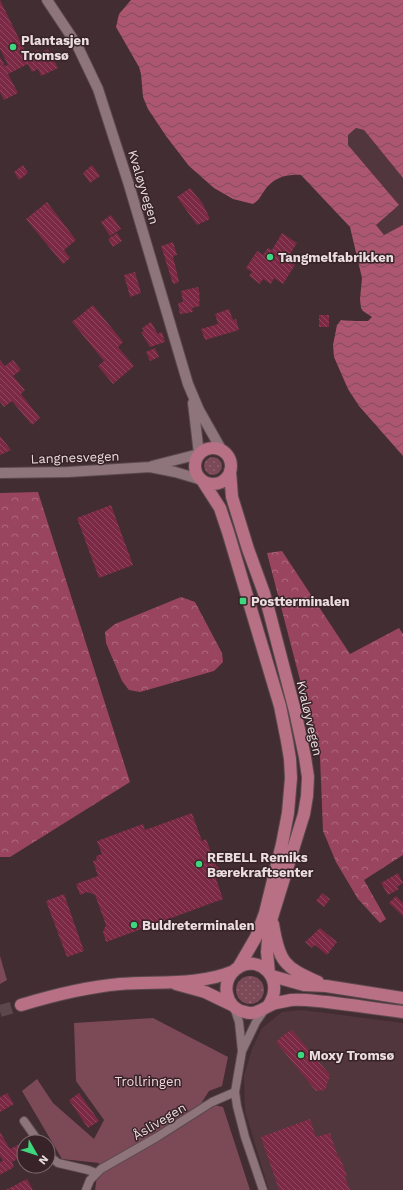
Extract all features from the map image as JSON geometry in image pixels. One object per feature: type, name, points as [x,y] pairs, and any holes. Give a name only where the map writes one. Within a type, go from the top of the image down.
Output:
[{"type":"main road","points":[[212,447],[221,449],[230,458],[230,472],[225,480],[216,484],[211,484],[202,480],[198,476],[195,465],[199,454],[207,448],[212,447]]},
{"type":"main road","name":"Kvaløyvegen","points":[[230,472],[232,497],[269,611],[295,711],[308,777],[304,814],[272,915],[267,939],[270,975]]},
{"type":"main road","name":"Kvaløyvegen","points":[[202,480],[220,508],[228,532],[276,692],[284,724],[290,759],[290,797],[281,852],[261,925],[247,954],[236,969]]},
{"type":"main road","points":[[272,915],[277,949],[283,959],[289,966],[300,974],[326,986]]},
{"type":"main road","points":[[21,1005],[59,994],[96,987],[214,978],[251,964],[258,966],[270,975],[304,985],[326,986],[403,998]]},
{"type":"main road","points":[[233,1006],[228,999],[226,984],[229,977],[236,969]]},
{"type":"main road","points":[[266,1007],[272,1000],[275,992],[274,984],[270,975]]},
{"type":"main road","points":[[171,982],[205,992],[233,1006],[239,1011],[252,1013],[284,1002],[304,1000],[403,1012]]},
{"type":"street","name":"Kvaløyvegen","points":[[47,0],[77,45],[98,89],[125,170],[191,393],[221,449]]},
{"type":"street","name":"Kvaløyvegen","points":[[191,393],[199,454]]},
{"type":"street","name":"Langnesvegen","points":[[0,473],[68,472],[150,467],[199,454]]},
{"type":"street","name":"Langnesvegen","points":[[150,467],[202,480]]},
{"type":"street","points":[[233,1006],[239,1022],[242,1051],[236,1092],[237,1106],[241,1125],[263,1190]]},
{"type":"street","points":[[242,1051],[256,1022],[266,1007]]},
{"type":"street","name":"Åslivegen","points":[[86,1190],[90,1180],[96,1173],[106,1166],[163,1133],[212,1102],[236,1092]]},
{"type":"street","points":[[24,1121],[33,1134]]},
{"type":"street","points":[[56,1161],[96,1173]]},
{"type":"shaded area","points":[[356,128],[364,130],[403,178],[403,225],[384,235],[376,225],[399,205],[348,145],[348,135]]},
{"type":"shaded area","points":[[302,1010],[403,1023],[403,1190],[269,1190],[245,1111],[244,1076],[252,1049],[262,1028],[282,1012]]},
{"type":"green space","points":[[213,457],[219,460],[222,466],[219,472],[213,475],[207,472],[204,466],[207,460]]},
{"type":"green space","points":[[38,492],[130,782],[10,857],[0,857],[0,493]]},
{"type":"green space","points":[[282,551],[350,654],[399,628],[403,634],[403,855],[364,880],[386,919],[380,923],[358,899],[336,862],[323,831],[320,757],[267,553]]},
{"type":"green space","points":[[181,597],[195,602],[222,653],[223,662],[214,671],[140,692],[129,690],[122,681],[106,643],[105,632],[115,624]]},
{"type":"green space","points":[[0,956],[7,980],[0,984]]},
{"type":"green space","points":[[250,976],[260,980],[264,990],[260,1000],[250,1004],[240,1000],[236,990],[240,980]]},
{"type":"green space","name":"Trollringen","points":[[153,1018],[228,1057],[222,1086],[209,1091],[202,1102],[223,1107],[250,1190],[95,1190],[99,1163],[62,1159],[56,1149],[56,1134],[47,1134],[22,1091],[37,1079],[53,1103],[94,1139],[104,1120],[76,1081],[74,1023]]},
{"type":"water","points":[[131,0],[403,0],[403,178],[364,130],[356,128],[348,135],[348,145],[399,205],[376,225],[384,235],[403,225],[403,456],[359,406],[348,389],[334,357],[333,345],[337,325],[341,320],[368,321],[372,317],[361,308],[360,299],[362,278],[350,227],[301,175],[291,175],[274,181],[253,204],[233,199],[214,188],[189,166],[148,109],[143,97],[139,67],[116,27],[119,14]]},
{"type":"building","points":[[0,0],[27,55],[38,50],[40,53],[48,49],[58,68],[41,76],[38,69],[32,72],[28,64],[8,74],[18,93],[4,100],[0,92],[0,57],[5,66],[8,65],[0,49]]},
{"type":"building","points":[[23,165],[28,173],[19,180],[14,172]]},
{"type":"building","points":[[92,165],[100,176],[90,183],[83,173]]},
{"type":"building","points":[[190,188],[203,204],[210,219],[197,225],[177,197]]},
{"type":"building","points":[[47,202],[76,240],[64,250],[70,258],[63,264],[26,219]]},
{"type":"building","points":[[111,215],[121,229],[110,236],[101,222]]},
{"type":"building","points":[[117,233],[122,241],[113,247],[108,239]]},
{"type":"building","name":"Tangmelfabrikken","points":[[282,233],[297,243],[286,260],[295,265],[283,284],[274,278],[271,284],[263,279],[260,284],[249,276],[252,272],[246,268],[257,251],[263,255],[268,248],[272,250]]},
{"type":"building","points":[[173,242],[177,255],[173,256],[179,282],[173,284],[161,246]]},
{"type":"building","points":[[135,272],[141,293],[130,297],[124,275]]},
{"type":"building","points":[[198,287],[200,306],[192,308],[193,312],[180,314],[178,303],[183,302],[181,291]]},
{"type":"building","points":[[93,305],[123,342],[118,347],[134,366],[113,384],[98,366],[104,361],[72,322]]},
{"type":"building","points":[[229,309],[233,320],[236,319],[239,330],[205,340],[201,329],[218,324],[215,314]]},
{"type":"building","points":[[319,315],[329,315],[329,327],[319,327]]},
{"type":"building","points":[[151,322],[158,334],[162,332],[165,342],[150,347],[141,332],[144,331],[142,328]]},
{"type":"building","points":[[155,348],[159,357],[150,361],[146,352]]},
{"type":"building","points":[[0,360],[5,366],[13,360],[21,370],[13,376],[25,390],[21,394],[40,418],[32,425],[12,401],[4,407],[0,402]]},
{"type":"building","points":[[0,436],[11,450],[0,455]]},
{"type":"building","points":[[111,505],[133,565],[99,578],[77,518]]},
{"type":"building","points":[[192,813],[202,841],[206,839],[216,865],[223,872],[216,879],[223,899],[106,942],[103,932],[106,925],[95,895],[87,892],[80,895],[76,884],[98,876],[93,861],[97,860],[96,856],[102,854],[97,841],[143,824],[145,830]]},
{"type":"building","points":[[398,873],[403,883],[397,887],[399,889],[388,895],[381,883]]},
{"type":"building","points":[[322,893],[330,899],[324,907],[316,901]]},
{"type":"building","points":[[64,894],[84,951],[67,957],[46,901]]},
{"type":"building","points":[[396,896],[403,903],[403,916],[389,903]]},
{"type":"building","points":[[320,928],[337,942],[327,955],[315,945],[312,948],[305,942]]},
{"type":"building","points":[[292,1030],[330,1075],[325,1090],[316,1091],[276,1042]]},
{"type":"building","points":[[7,1093],[14,1104],[0,1112],[0,1097]]},
{"type":"building","points":[[79,1093],[99,1121],[88,1128],[69,1100]]},
{"type":"building","points":[[310,1119],[316,1137],[330,1133],[338,1157],[340,1157],[347,1176],[345,1177],[350,1190],[279,1190],[261,1137]]},
{"type":"building","points":[[0,1132],[10,1149],[16,1146],[16,1160],[12,1162],[14,1167],[0,1175],[0,1162],[3,1161],[0,1156]]},
{"type":"building","points":[[27,1179],[33,1190],[6,1190]]},
{"type":"tunnel","points":[[0,1011],[21,1005]]},
{"type":"place","name":"Plantasjen Tromsø","points":[[13,47]]},
{"type":"place","name":"Tangmelfabrikken","points":[[270,257]]},
{"type":"place","name":"Postterminalen","points":[[243,601]]},
{"type":"place","name":"REBELL Remiks Bærekraftsenter","points":[[199,864]]},
{"type":"place","name":"Buldreterminalen","points":[[134,925]]},
{"type":"place","name":"Moxy Tromsø","points":[[301,1055]]}]
